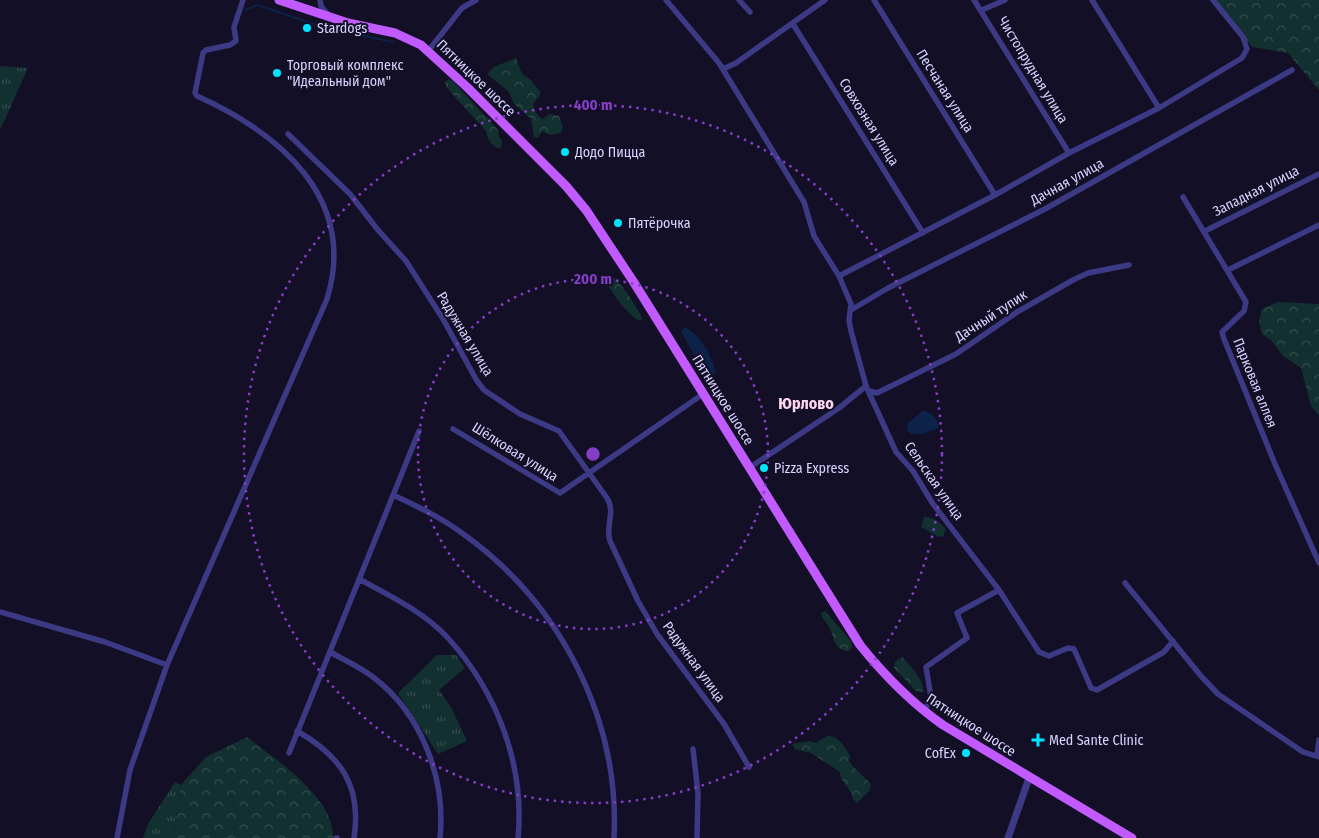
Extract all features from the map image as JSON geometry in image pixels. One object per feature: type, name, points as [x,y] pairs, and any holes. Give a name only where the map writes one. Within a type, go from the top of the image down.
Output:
[{"type":"main road","name":"Пятницкое шоссе","points":[[279,0],[297,3],[330,18],[405,36],[429,50],[532,150],[586,210],[860,645],[884,675],[924,712],[1029,778],[1132,838]]},
{"type":"street","points":[[117,838],[130,770],[167,665],[327,299],[335,259],[335,242],[326,209],[305,175],[261,131],[242,118],[197,96],[195,92],[206,50],[230,45],[236,41],[234,27],[243,0]]},
{"type":"street","points":[[320,0],[321,6],[330,18]]},
{"type":"street","points":[[429,50],[462,8],[476,0]]},
{"type":"street","name":"Сельская улица","points":[[666,0],[723,69],[804,202],[814,236],[838,276],[852,310],[849,320],[851,331],[868,389],[896,452],[913,471],[932,504],[999,590],[1039,652],[1049,656],[1068,648],[1074,650],[1091,688],[1097,690],[1164,652],[1173,641]]},
{"type":"street","points":[[723,69],[736,63],[825,0]]},
{"type":"street","name":"Песчаная улица","points":[[874,0],[995,195]]},
{"type":"street","name":"Чистопрудная улица","points":[[974,0],[982,10],[1069,153]]},
{"type":"street","points":[[982,10],[1005,0]]},
{"type":"street","points":[[1092,0],[1159,108]]},
{"type":"street","points":[[838,276],[995,195],[1069,153],[1159,108],[1242,58],[1247,49],[1243,37],[1213,0]]},
{"type":"street","points":[[741,1],[750,12]]},
{"type":"street","name":"Совхозная улица","points":[[793,24],[923,233]]},
{"type":"street","name":"Дачная улица","points":[[852,310],[888,288],[1045,209],[1292,70]]},
{"type":"street","name":"Радужная улица","points":[[288,134],[350,194],[378,230],[406,261],[443,318],[477,381],[484,390],[520,414],[558,431],[611,503],[608,533],[638,600],[657,634],[724,724],[749,767]]},
{"type":"street","name":"Западная улица","points":[[1205,231],[1319,174]]},
{"type":"street","name":"Парковая аллея","points":[[1183,197],[1246,302],[1244,311],[1222,332],[1224,340],[1275,464],[1319,563]]},
{"type":"street","points":[[1228,270],[1318,227]]},
{"type":"street","name":"Дачный тупик","points":[[868,389],[877,393],[934,366],[956,354],[1017,312],[1073,280],[1088,273],[1128,265]]},
{"type":"street","points":[[748,468],[868,389]]},
{"type":"street","points":[[589,474],[703,394]]},
{"type":"street","name":"Шёлковая улица","points":[[454,429],[556,493],[562,492],[589,474]]},
{"type":"street","points":[[289,752],[420,431]]},
{"type":"street","points":[[394,495],[437,516],[466,536],[499,562],[549,617],[569,651],[587,688],[601,728],[612,788],[614,838]]},
{"type":"street","points":[[359,579],[422,616],[447,637],[474,670],[493,703],[510,748],[519,795],[518,838]]},
{"type":"street","points":[[1125,583],[1218,694],[1304,752],[1318,756],[1319,744]]},
{"type":"street","points":[[924,712],[930,704],[931,696],[926,668],[967,638],[957,613],[999,590]]},
{"type":"street","points":[[0,612],[105,642],[167,665]]},
{"type":"street","points":[[330,652],[374,678],[410,718],[424,741],[435,767],[439,788],[442,811],[440,838]]},
{"type":"street","points":[[297,731],[320,744],[335,759],[346,774],[356,810],[354,838]]},
{"type":"street","points":[[693,749],[698,793],[697,838]]},
{"type":"street","points":[[1008,838],[1029,778]]},
{"type":"green space","points":[[1216,0],[1319,0],[1319,90],[1288,53],[1252,47]]},
{"type":"green space","points":[[516,58],[522,74],[530,79],[541,93],[533,104],[536,113],[542,119],[550,114],[559,116],[563,128],[561,133],[550,135],[542,131],[538,138],[534,137],[531,119],[514,104],[509,92],[487,74],[494,67]]},
{"type":"green space","points":[[0,66],[28,68],[0,130]]},
{"type":"green space","points":[[449,79],[498,130],[502,141],[501,148],[493,145],[486,131],[446,87],[445,82]]},
{"type":"green space","points":[[607,274],[616,280],[626,292],[642,318],[641,321],[631,315],[614,295],[604,277]]},
{"type":"green space","points":[[1278,302],[1319,304],[1319,416],[1311,406],[1301,368],[1283,356],[1272,341],[1262,334],[1259,321],[1262,309]]},
{"type":"green space","points":[[924,517],[933,519],[942,525],[946,530],[943,536],[938,537],[921,527]]},
{"type":"green space","points":[[825,611],[851,641],[852,647],[849,651],[837,645],[830,628],[822,617],[821,613]]},
{"type":"green space","points":[[437,655],[456,655],[465,668],[439,690],[451,707],[467,741],[438,754],[398,693]]},
{"type":"green space","points":[[902,657],[922,683],[923,692],[916,691],[894,668],[895,662]]},
{"type":"green space","points":[[827,736],[831,736],[841,742],[850,755],[849,761],[851,764],[871,784],[870,790],[857,803],[842,779],[840,772],[811,753],[795,749],[792,744],[810,741],[816,743]]},
{"type":"green space","points":[[247,737],[287,768],[314,794],[324,808],[331,823],[333,838],[177,838],[174,830],[181,785],[206,757]]},
{"type":"green space","points":[[175,782],[181,785],[174,830],[177,838],[143,838],[148,824]]},
{"type":"water","points":[[685,327],[701,341],[708,352],[716,372],[712,375],[704,374],[681,331]]},
{"type":"water","points":[[922,411],[934,416],[939,428],[922,434],[910,434],[907,429],[908,423]]},
{"type":"waterway","points":[[245,10],[258,5],[322,27],[393,42]]},
{"type":"place","name":"Stardogs","points":[[307,28]]},
{"type":"place","name":"Торговый комплекс \"Идеальный дом\"","points":[[277,73]]},
{"type":"place","name":"Додо Пицца","points":[[565,152]]},
{"type":"place","name":"Пятёрочка","points":[[618,223]]},
{"type":"place","name":"Pizza Express","points":[[764,468]]},
{"type":"place","name":"Med Sante Clinic","points":[[1038,740]]},
{"type":"place","name":"CofEx","points":[[966,753]]},
{"type":"district","name":"Юрлово","points":[[806,403]]}]
